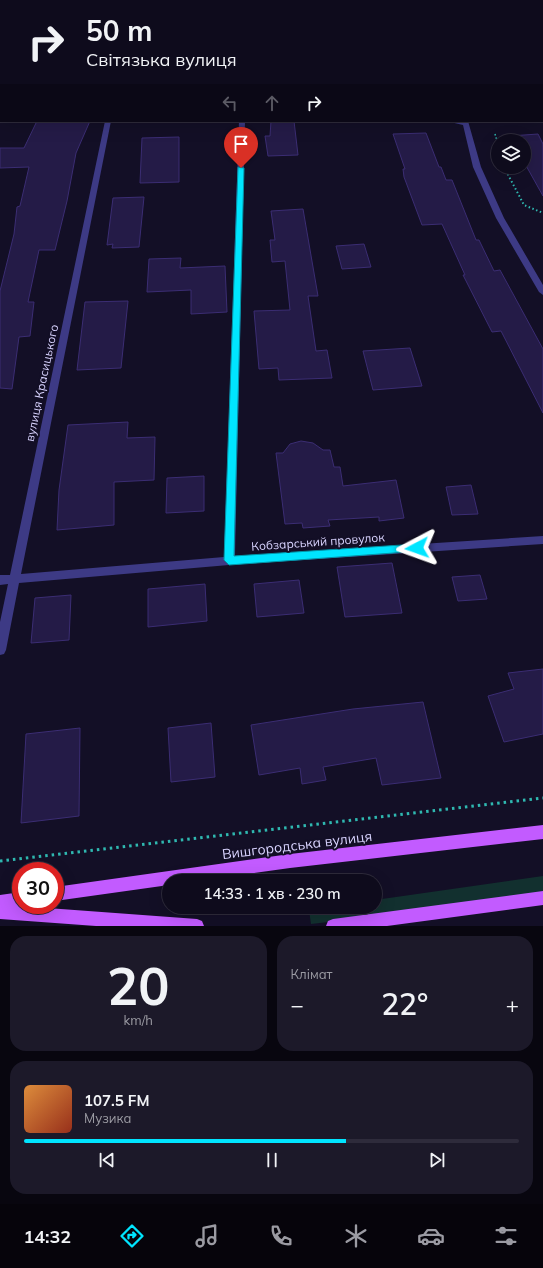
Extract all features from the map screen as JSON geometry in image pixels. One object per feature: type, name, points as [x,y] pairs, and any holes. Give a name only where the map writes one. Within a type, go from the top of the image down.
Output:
[{"type":"main road","name":"Вишгородська вулиця","points":[[64,893],[290,862],[543,832]]},
{"type":"main road","points":[[333,926],[543,898]]},
{"type":"main road","points":[[0,902],[12,900]]},
{"type":"main road","points":[[0,912],[197,926]]},
{"type":"street","name":"вулиця Красицького","points":[[0,650],[108,122]]},
{"type":"street","points":[[229,560],[242,122]]},
{"type":"street","points":[[465,122],[477,167],[500,218],[543,292]]},
{"type":"street","name":"Кобзарський провулок","points":[[0,580],[229,560],[543,540]]},
{"type":"path","points":[[508,174],[524,205],[543,213]]},
{"type":"path","points":[[0,861],[543,798]]},
{"type":"green space","points":[[543,876],[543,897],[311,924],[310,914],[382,914],[382,899]]},
{"type":"building","points":[[37,122],[90,122],[76,153],[67,201],[55,250],[39,250],[28,302],[34,302],[30,336],[19,337],[12,389],[0,388],[0,291],[14,234],[17,207],[20,206],[29,167],[0,168],[0,148],[24,148]]},
{"type":"building","points":[[271,122],[294,122],[298,155],[268,156],[265,136],[270,136]]},
{"type":"building","points":[[426,133],[439,167],[441,167],[446,180],[452,180],[476,240],[479,240],[494,271],[500,270],[543,349],[543,413],[501,331],[492,332],[463,275],[465,275],[442,224],[422,225],[404,177],[403,169],[405,169],[393,134]]},
{"type":"building","points":[[531,134],[538,134],[543,144],[543,196],[531,174]]},
{"type":"building","points":[[179,137],[179,182],[140,183],[142,138]]},
{"type":"building","points":[[144,197],[139,247],[112,248],[113,244],[107,245],[113,198]]},
{"type":"building","points":[[303,209],[318,296],[308,296],[316,351],[327,350],[332,378],[279,380],[278,368],[259,369],[254,311],[290,310],[285,261],[272,262],[270,240],[275,240],[271,211]]},
{"type":"building","points":[[364,244],[371,267],[342,269],[336,246]]},
{"type":"building","points":[[181,258],[180,268],[225,266],[227,312],[191,314],[191,290],[147,292],[149,259]]},
{"type":"building","points":[[128,301],[121,368],[77,370],[85,302]]},
{"type":"building","points":[[410,348],[422,386],[373,390],[363,351]]},
{"type":"building","points":[[128,422],[127,438],[155,437],[154,480],[114,482],[114,525],[57,530],[59,490],[68,425]]},
{"type":"building","points":[[301,441],[313,443],[323,450],[330,450],[334,467],[340,467],[343,486],[396,480],[404,518],[379,521],[379,517],[328,520],[330,526],[303,528],[302,523],[285,524],[276,453],[283,453],[290,444]]},
{"type":"building","points":[[204,476],[204,511],[166,513],[167,478]]},
{"type":"building","points":[[471,485],[478,514],[452,515],[446,487]]},
{"type":"building","points":[[392,563],[402,613],[345,617],[337,567]]},
{"type":"building","points":[[480,575],[487,599],[458,601],[452,577]]},
{"type":"building","points":[[299,580],[304,613],[257,617],[254,584]]},
{"type":"building","points":[[205,584],[207,621],[148,627],[148,589]]},
{"type":"building","points":[[71,595],[69,640],[31,643],[35,598]]},
{"type":"building","points":[[543,669],[543,734],[504,742],[488,696],[514,689],[508,673]]},
{"type":"building","points":[[423,702],[441,778],[382,785],[376,758],[323,767],[326,780],[302,784],[300,768],[259,775],[251,725],[353,709]]},
{"type":"building","points":[[211,723],[215,777],[171,782],[168,728]]},
{"type":"building","points":[[80,728],[79,816],[21,823],[26,734]]},
{"type":"route","points":[[241,168],[229,560],[417,548]]}]
